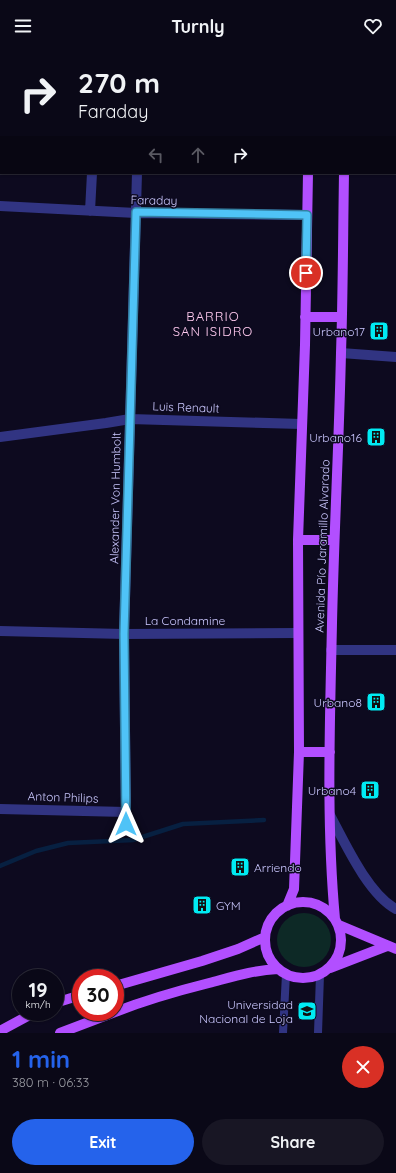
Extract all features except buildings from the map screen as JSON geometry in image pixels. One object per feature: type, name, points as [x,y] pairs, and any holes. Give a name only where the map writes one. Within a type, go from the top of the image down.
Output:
[{"type":"main road","name":"Avenida Pío Jaramillo Alvarado","points":[[287,906],[294,889],[299,752],[298,540],[308,174]]},
{"type":"main road","name":"Avenida Pío Jaramillo Alvarado","points":[[337,922],[332,888],[330,752],[331,650],[341,352],[344,174]]},
{"type":"main road","points":[[305,317],[341,317]]},
{"type":"main road","points":[[298,540],[334,540]]},
{"type":"main road","points":[[299,752],[330,752]]},
{"type":"main road","points":[[330,968],[338,958],[342,945],[341,931],[337,922],[329,912],[314,903],[304,902],[295,903],[282,908],[273,916],[265,937],[266,949],[270,960],[282,972],[292,977],[306,979],[320,975],[330,968],[392,947]]},
{"type":"main road","points":[[337,922],[392,947]]},
{"type":"main road","points":[[124,983],[202,961],[238,949],[265,937]]},
{"type":"main road","points":[[124,1009],[182,990],[253,971],[282,972]]},
{"type":"main road","points":[[0,1031],[18,1021]]},
{"type":"main road","points":[[60,1033],[91,1021]]},
{"type":"street","points":[[90,211],[92,174]]},
{"type":"street","name":"Alexander Von Humbolt","points":[[126,824],[124,634],[137,174]]},
{"type":"street","name":"Faraday","points":[[0,206],[90,211],[307,215]]},
{"type":"street","points":[[341,352],[396,357]]},
{"type":"street","name":"Luis Renault","points":[[0,437],[130,419],[301,424]]},
{"type":"street","name":"La Condamine","points":[[0,631],[124,634],[298,633]]},
{"type":"street","points":[[331,650],[396,650]]},
{"type":"street","name":"Anton Philips","points":[[0,809],[126,812]]},
{"type":"street","points":[[330,815],[358,866],[378,895],[396,909]]},
{"type":"lane","points":[[282,972],[283,1033]]},
{"type":"lane","points":[[318,1033],[320,975]]},
{"type":"green space","points":[[299,913],[309,913],[319,917],[327,925],[331,935],[331,945],[327,955],[319,963],[309,967],[299,967],[289,963],[281,955],[277,945],[277,935],[281,925],[289,917]]},
{"type":"waterway","points":[[0,866],[36,851],[68,843],[133,840],[183,824],[264,820]]},
{"type":"place","name":"Urbano17","points":[[379,331]]},
{"type":"place","name":"Urbano16","points":[[376,437]]},
{"type":"place","name":"Urbano8","points":[[376,702]]},
{"type":"place","name":"Urbano4","points":[[370,790]]},
{"type":"place","name":"Arriendo","points":[[240,867]]},
{"type":"place","name":"GYM","points":[[202,905]]},
{"type":"place","name":"Universidad Nacional de Loja","points":[[307,1011]]},
{"type":"district","name":"BARRIO SAN ISIDRO","points":[[213,324]]},
{"type":"route","points":[[126,824],[124,634],[136,212],[307,215],[306,273]]}]
